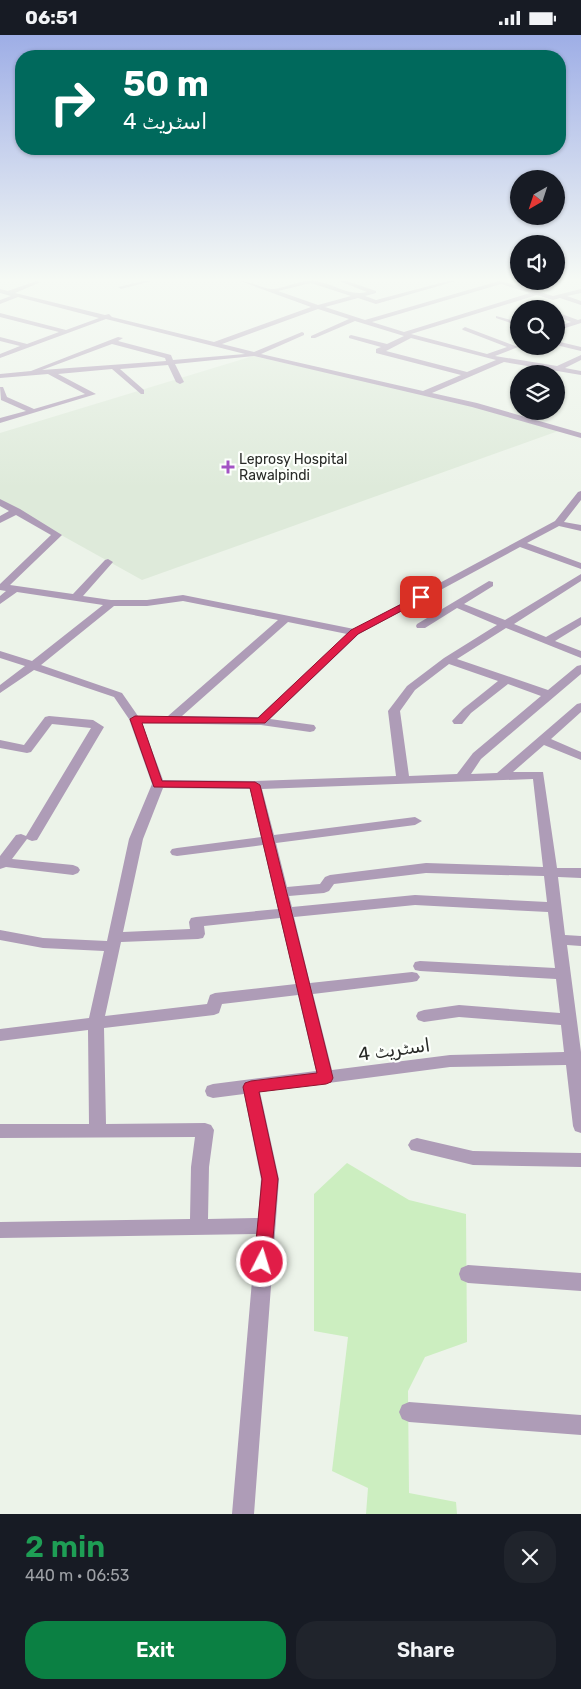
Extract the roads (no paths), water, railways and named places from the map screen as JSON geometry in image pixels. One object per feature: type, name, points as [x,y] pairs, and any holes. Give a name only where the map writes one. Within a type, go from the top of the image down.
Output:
[{"type":"street","points":[[2,356],[18,350]]},
{"type":"street","points":[[27,374],[86,350]]},
{"type":"street","points":[[143,350],[168,357],[180,382]]},
{"type":"street","points":[[239,350],[474,405],[581,435]]},
{"type":"street","points":[[0,376],[258,355],[269,350]]},
{"type":"street","points":[[381,350],[379,351],[468,375]]},
{"type":"street","points":[[465,350],[503,360],[538,365]]},
{"type":"street","points":[[488,356],[505,350]]},
{"type":"street","points":[[2,356],[10,362]]},
{"type":"street","points":[[565,365],[581,357]]},
{"type":"street","points":[[425,393],[503,360]]},
{"type":"street","points":[[114,367],[141,392]]},
{"type":"street","points":[[16,368],[27,374]]},
{"type":"street","points":[[565,369],[581,373]]},
{"type":"street","points":[[0,421],[92,393],[51,373]]},
{"type":"street","points":[[0,389],[4,398],[33,411]]},
{"type":"street","points":[[261,721],[355,632],[558,523],[581,493]]},
{"type":"street","points":[[0,502],[57,535],[2,587]]},
{"type":"street","points":[[0,520],[17,511]]},
{"type":"street","points":[[558,523],[581,528]]},
{"type":"street","points":[[520,544],[581,566]]},
{"type":"street","points":[[75,597],[108,563]]},
{"type":"street","points":[[403,780],[394,711],[410,688],[448,660],[581,578]]},
{"type":"street","points":[[421,626],[489,584]]},
{"type":"street","points":[[2,587],[111,603],[147,603],[183,598],[355,632]]},
{"type":"street","points":[[0,601],[15,589]]},
{"type":"street","points":[[0,690],[66,641],[111,603]]},
{"type":"street","points":[[456,604],[581,655]]},
{"type":"street","points":[[173,718],[286,618]]},
{"type":"street","points":[[547,641],[581,620]]},
{"type":"street","points":[[0,655],[118,695],[135,719],[158,784],[136,839],[96,1023],[98,1130]]},
{"type":"street","points":[[448,660],[550,695]]},
{"type":"street","points":[[461,778],[477,756],[581,668]]},
{"type":"street","points":[[458,721],[466,711],[506,680]]},
{"type":"street","points":[[501,776],[581,706]]},
{"type":"street","points":[[135,719],[173,718],[261,721],[310,728]]},
{"type":"street","points":[[0,744],[27,749],[49,719],[92,724],[98,727],[26,838],[1,863]]},
{"type":"street","points":[[543,740],[581,756]]},
{"type":"street","points":[[158,784],[255,785],[540,775],[568,1020],[577,1058],[581,1126]]},
{"type":"street","points":[[255,785],[326,1078]]},
{"type":"street","points":[[177,852],[415,821]]},
{"type":"street","points":[[1,863],[73,870]]},
{"type":"street","points":[[280,892],[324,888],[330,880],[426,868],[581,873]]},
{"type":"street","points":[[0,935],[43,943],[115,941],[198,934],[196,922],[415,900],[554,907]]},
{"type":"street","points":[[558,939],[581,941]]},
{"type":"street","points":[[0,1035],[214,1009],[215,999],[416,971],[562,974]]},
{"type":"street","points":[[424,1016],[459,1011],[568,1020]]},
{"type":"street","name":"اسٹریٹ 4","points":[[213,1091],[450,1061],[577,1058]]},
{"type":"street","points":[[242,1514],[270,1179],[251,1087]]},
{"type":"street","points":[[0,1131],[205,1130],[200,1167],[199,1227]]},
{"type":"street","points":[[417,1145],[473,1158],[581,1160]]},
{"type":"street","points":[[0,1230],[266,1226]]},
{"type":"street","points":[[468,1274],[581,1282]]},
{"type":"street","points":[[409,1412],[581,1425]]},
{"type":"place","name":"Leprosy Hospital Rawalpindi","points":[[228,467]]}]
